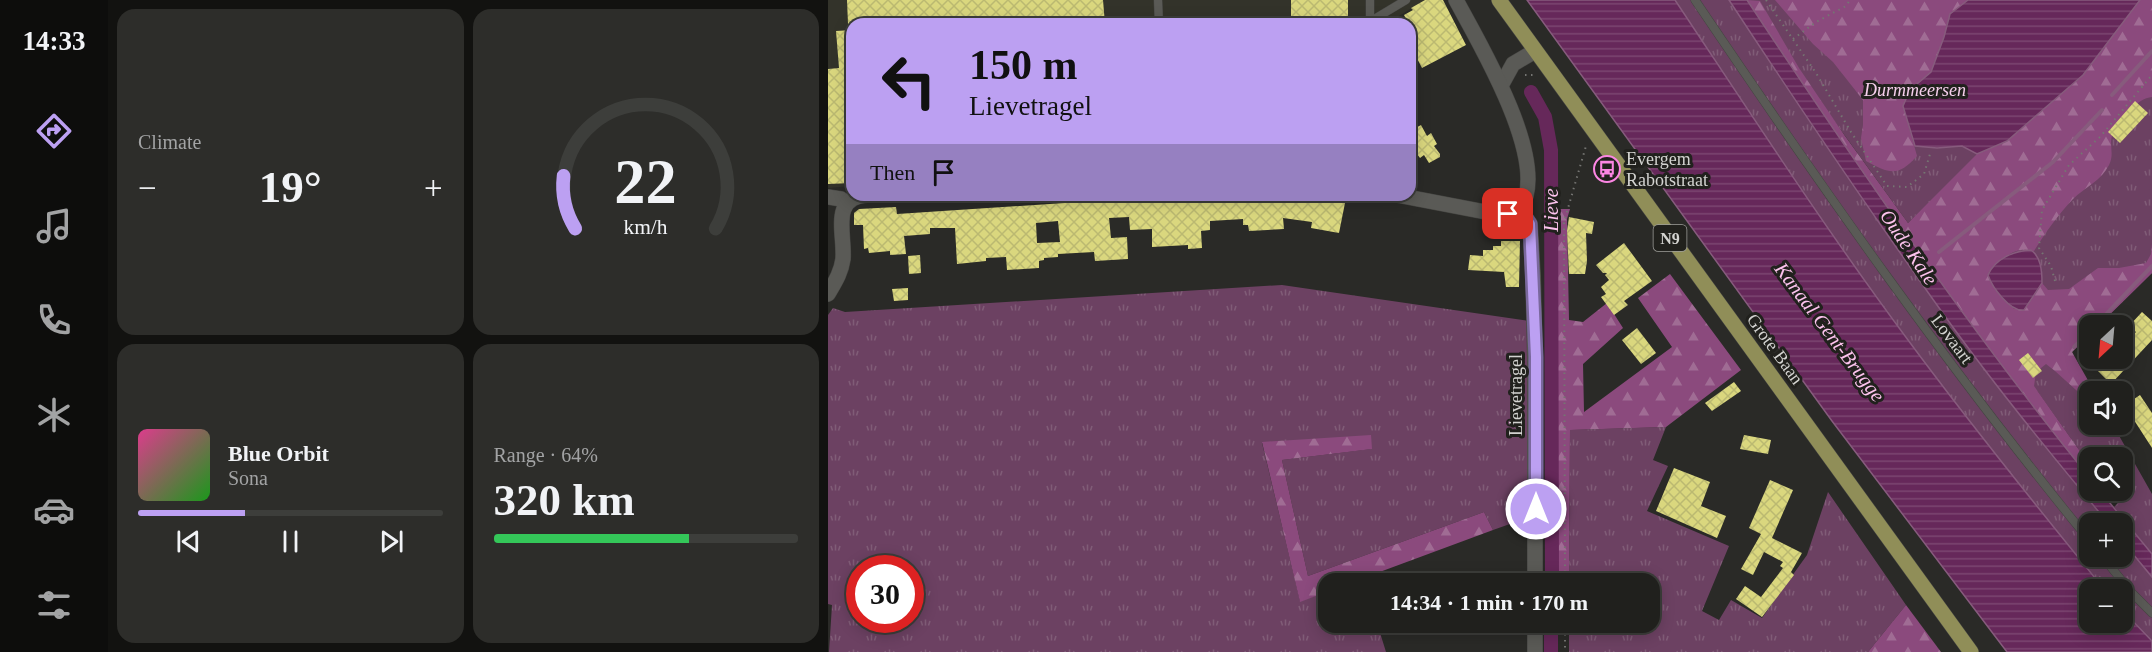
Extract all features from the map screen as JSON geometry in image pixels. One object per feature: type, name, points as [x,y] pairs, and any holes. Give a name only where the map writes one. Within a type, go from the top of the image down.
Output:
[{"type":"main road","name":"N9","points":[[1499,0],[1547,68]]},
{"type":"main road","name":"Grote Baan","points":[[1547,68],[1971,652]]},
{"type":"street","points":[[1416,199],[1496,214],[1508,214],[1520,209],[1527,195],[1526,158],[1502,84],[1456,0]]},
{"type":"street","points":[[1502,84],[1513,64],[1534,51]]},
{"type":"street","points":[[828,197],[841,200],[846,204]]},
{"type":"street","points":[[828,294],[840,274],[843,259],[842,213],[848,201]]},
{"type":"street","name":"Lievetragel","points":[[1520,209],[1530,224],[1533,276],[1536,357],[1535,573]]},
{"type":"street","points":[[1535,633],[1535,652]]},
{"type":"lane","points":[[1158,0],[1159,18]]},
{"type":"lane","points":[[1368,18],[1370,0]]},
{"type":"lane","points":[[1376,18],[1406,0]]},
{"type":"lane","name":"Lovaart","points":[[1695,0],[1786,136],[1924,327],[2025,462],[2079,528]]},
{"type":"lane","points":[[2111,567],[2152,613]]},
{"type":"path","points":[[1766,0],[1887,186],[1907,187],[1924,174],[1930,154]]},
{"type":"path","points":[[1793,39],[1816,22],[1846,6],[1850,0]]},
{"type":"path","points":[[1521,76],[1530,73],[1536,75],[1547,68]]},
{"type":"path","points":[[2055,280],[2051,266],[2039,248],[2042,210],[2069,165],[2100,137],[2152,75]]},
{"type":"path","points":[[1565,573],[1563,222],[1581,157],[1592,131]]},
{"type":"path","points":[[1565,633],[1565,652]]},
{"type":"shaded area","points":[[828,0],[1425,0],[1396,18],[846,18],[846,186],[828,188]]},
{"type":"green space","points":[[1675,0],[1729,0],[1834,157],[1942,312],[2002,393],[2079,488],[2079,501],[2090,501],[2100,513],[2079,513],[2079,558],[2004,466],[1908,340],[1760,129]]},
{"type":"green space","name":"Durmmeersen","points":[[1747,0],[2140,0],[1908,223]]},
{"type":"green space","points":[[1747,0],[1760,1],[1799,68],[1908,223],[1977,154],[2007,141],[2083,75],[2140,0],[2152,0],[2152,97],[2135,105],[2116,128],[2111,141],[2111,161],[2106,171],[2067,205],[2034,251],[2018,251],[2006,257],[1990,281],[2014,309],[2024,309],[2042,283],[2048,290],[2069,289],[2098,268],[2119,268],[2146,263],[2151,254],[2152,244],[2152,273],[2109,315],[2079,315],[2079,345],[2072,352],[2079,369],[2082,369],[2088,381],[2079,381],[2079,393],[2046,364],[2036,372],[2034,386],[2079,450],[2079,465],[1955,302]]},
{"type":"green space","points":[[1775,0],[1968,0],[1950,14],[1931,73],[1910,90],[1903,106],[1917,156],[1910,163],[1899,170],[1888,171],[1866,161],[1861,138],[1863,100],[1833,62],[1813,44]]},
{"type":"green space","points":[[2152,47],[2152,273],[2109,315],[2079,315],[2079,345],[2072,352],[2081,381],[2079,435],[2119,435],[2125,447],[2079,447],[2079,450],[2038,392],[1955,304]]},
{"type":"green space","points":[[1558,209],[1570,209],[1567,219],[1569,320],[1583,322],[1607,303],[1623,328],[1583,364],[1584,412],[1672,347],[1638,298],[1670,274],[1741,370],[1666,427],[1570,430],[1569,573],[1558,573]]},
{"type":"green space","points":[[1282,285],[1529,321],[1532,516],[1493,530],[1484,512],[1308,576],[1282,460],[1371,449],[1371,436],[1262,443],[1300,601],[1318,595],[1318,633],[1380,633],[1386,652],[829,652],[832,605],[828,604],[828,315],[833,308],[845,312]]},
{"type":"green space","points":[[1666,427],[1653,460],[1668,466],[1647,511],[1729,546],[1702,611],[1719,620],[1731,600],[1762,618],[1807,555],[1828,492],[1906,605],[1868,652],[1569,652],[1569,633],[1660,633],[1660,573],[1569,573],[1570,430]]},
{"type":"green space","points":[[1371,435],[1372,449],[1282,460],[1308,576],[1484,512],[1493,530],[1377,573],[1318,573],[1318,595],[1300,602],[1262,442]]},
{"type":"green space","points":[[2133,460],[2152,494],[2152,554],[2133,530],[2133,513],[2119,513],[2114,507],[2118,503],[2116,501],[2133,501]]},
{"type":"green space","points":[[2133,554],[2152,577],[2152,641],[2133,621],[2133,579],[2096,579],[2086,567],[2133,567]]},
{"type":"green space","points":[[1906,605],[1941,652],[1868,652]]},
{"type":"water","name":"Kanaal Gent-Brugge","points":[[1527,0],[1675,0],[1789,172],[1878,298],[1980,435],[2079,558],[2079,567],[2086,567],[2096,579],[2079,579],[2079,633],[2133,633],[2133,621],[2152,641],[2152,652],[2007,652],[1832,421]]},
{"type":"water","name":"Oude Kale","points":[[1729,0],[1747,0],[1912,243],[2043,420],[2079,465],[2079,488],[1962,339],[1807,118]]},
{"type":"water","points":[[1968,0],[2140,0],[2083,75],[2007,141],[1977,154],[1962,146],[1937,148],[1915,146],[1903,106],[1910,90],[1931,72],[1950,14]]},
{"type":"water","points":[[2031,250],[2039,260],[2042,283],[2024,310],[2019,310],[2002,298],[1988,275],[1995,264],[2005,257]]},
{"type":"water","points":[[2090,501],[2108,501],[2118,513],[2100,513]]},
{"type":"water","points":[[2133,531],[2152,554],[2152,577],[2133,554]]},
{"type":"building","points":[[847,0],[1103,0],[1104,18],[848,18]]},
{"type":"building","points":[[1291,0],[1348,0],[1348,18],[1291,18]]},
{"type":"building","points":[[1425,0],[1443,0],[1466,45],[1422,68],[1416,56],[1416,18],[1406,18],[1404,15],[1413,10],[1411,8]]},
{"type":"building","points":[[846,30],[846,183],[828,184],[828,69],[839,68],[836,31]]},
{"type":"building","points":[[2135,101],[2148,113],[2120,143],[2108,132]]},
{"type":"building","points":[[1421,125],[1427,136],[1431,133],[1440,157],[1429,163],[1424,155],[1420,158],[1416,155],[1416,128]]},
{"type":"building","points":[[1094,201],[1334,201],[1345,203],[1339,233],[1311,228],[1312,222],[1283,218],[1284,229],[1249,231],[1248,225],[1243,225],[1243,219],[1210,221],[1210,230],[1201,231],[1202,248],[1188,249],[1188,245],[1152,247],[1152,229],[1130,230],[1129,217],[1109,218],[1111,238],[1127,237],[1128,259],[1095,261],[1094,252],[1058,254],[1058,257],[1044,258],[1039,261],[1039,268],[1007,270],[1006,257],[986,258],[986,261],[957,264],[955,228],[930,228],[930,234],[904,236],[906,254],[890,255],[890,251],[869,253],[868,248],[864,249],[863,225],[854,225],[854,213],[859,209],[896,207],[897,214]],"holes":[[[1058,221],[1060,242],[1037,243],[1036,223]]]},
{"type":"building","points":[[1569,217],[1594,222],[1592,234],[1586,233],[1585,274],[1569,274],[1567,231]]},
{"type":"building","points":[[1501,241],[1520,241],[1519,287],[1506,287],[1504,272],[1468,270],[1470,255],[1483,256],[1483,250],[1493,250],[1493,246],[1501,246]]},
{"type":"building","points":[[1624,243],[1652,281],[1624,301],[1628,305],[1614,315],[1601,297],[1606,294],[1601,287],[1609,280],[1605,275],[1607,273],[1603,273],[1596,265]]},
{"type":"building","points":[[920,255],[921,273],[909,274],[908,256]]},
{"type":"building","points":[[908,288],[908,300],[894,301],[892,289]]},
{"type":"building","points":[[2142,312],[2152,321],[2152,340],[2133,360],[2133,335],[2136,332],[2133,329],[2133,322]]},
{"type":"building","points":[[1637,328],[1656,353],[1641,364],[1622,340]]},
{"type":"building","points":[[2028,353],[2042,371],[2033,378],[2019,360]]},
{"type":"building","points":[[2096,369],[2125,369],[2114,381],[2108,381]]},
{"type":"building","points":[[1734,382],[1741,391],[1712,411],[1705,403]]},
{"type":"building","points":[[2140,395],[2152,413],[2152,448],[2133,419],[2133,400]]},
{"type":"building","points":[[1744,435],[1771,440],[1768,454],[1740,449]]},
{"type":"building","points":[[1674,468],[1710,482],[1701,506],[1726,516],[1717,538],[1656,511]]},
{"type":"building","points":[[1770,480],[1793,490],[1772,538],[1802,553],[1791,572],[1794,575],[1762,617],[1736,599],[1745,586],[1761,597],[1783,568],[1780,566],[1783,562],[1764,552],[1753,575],[1741,569],[1761,534],[1749,528]]},
{"type":"waterway","points":[[2112,95],[2152,51]]},
{"type":"waterway","name":"Lieve","points":[[1531,92],[1545,117],[1551,150],[1552,573]]},
{"type":"waterway","points":[[1939,252],[2053,162],[2102,110]]},
{"type":"waterway","points":[[2105,315],[2152,266]]},
{"type":"waterway","points":[[2074,347],[2079,342]]},
{"type":"waterway","name":"Lieve","points":[[1551,633],[1551,652]]},
{"type":"place","name":"Evergem Rabotstraat","points":[[1607,169]]},
{"type":"route","points":[[1508,214],[1520,209],[1530,224],[1536,357],[1536,509]]}]
